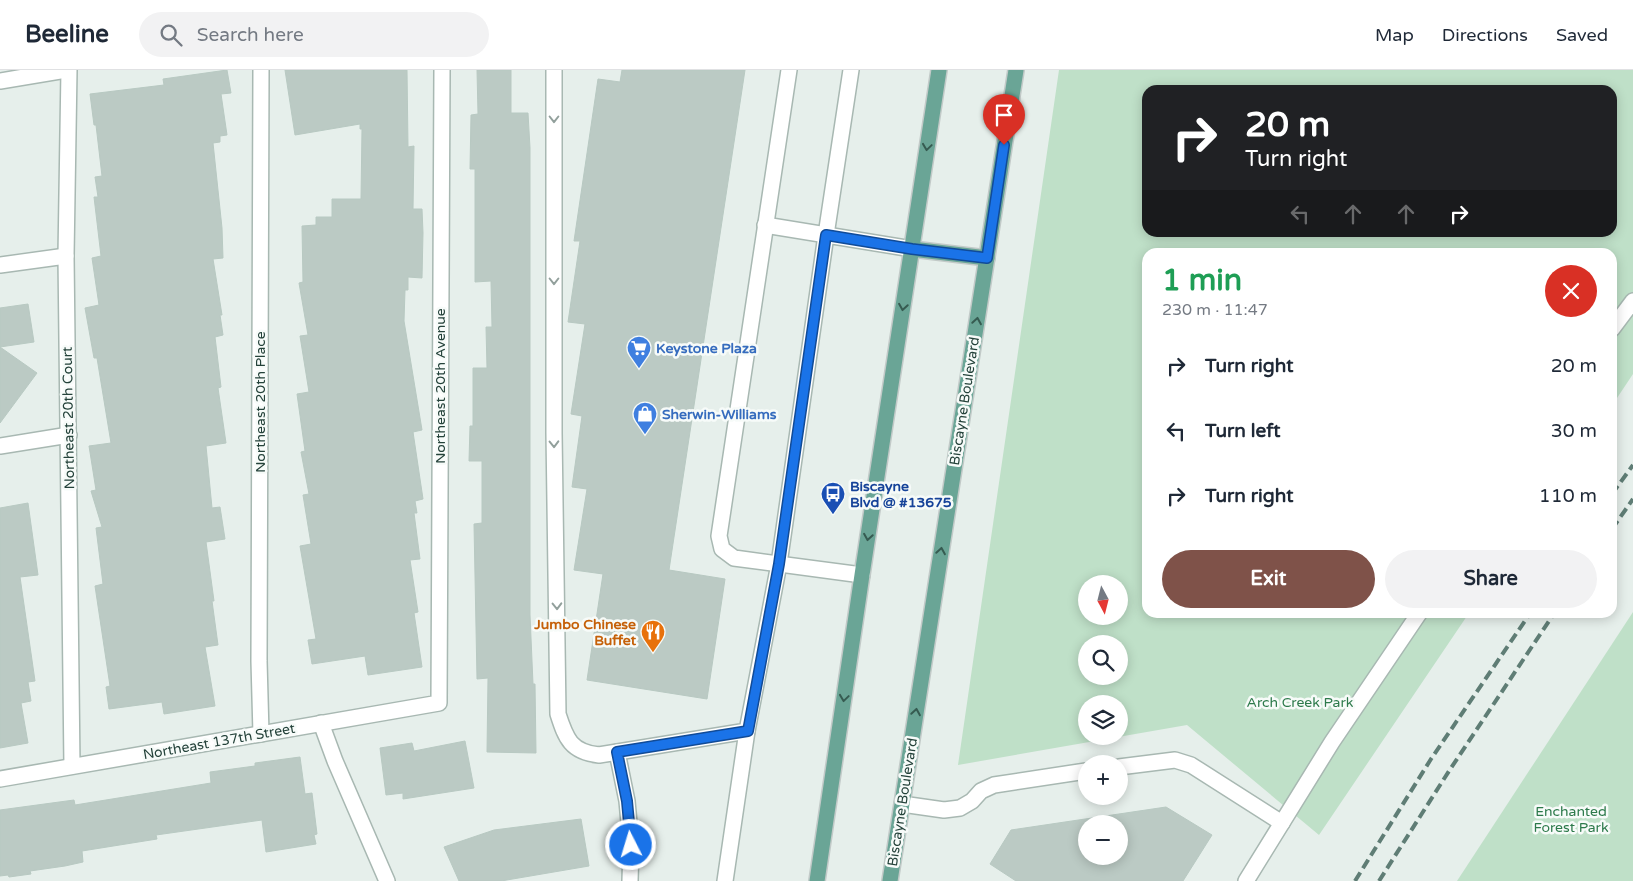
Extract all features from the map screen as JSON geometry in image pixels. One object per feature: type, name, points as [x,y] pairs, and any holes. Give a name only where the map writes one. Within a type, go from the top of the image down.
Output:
[{"type":"main road","points":[[818,881],[862,575],[939,70]]},
{"type":"main road","name":"Biscayne Boulevard","points":[[890,881],[1016,70]]},
{"type":"main road","points":[[912,249],[987,258]]},
{"type":"street","points":[[0,81],[68,70]]},
{"type":"street","name":"Northeast 20th Court","points":[[68,70],[66,256],[72,766]]},
{"type":"street","name":"Northeast 20th Place","points":[[260,734],[261,70]]},
{"type":"street","name":"Northeast 20th Avenue","points":[[438,703],[442,70]]},
{"type":"street","points":[[554,70],[554,433],[558,714],[564,732],[573,745],[585,754],[599,755],[748,731]]},
{"type":"street","points":[[789,70],[719,536],[722,549],[734,558],[862,575]]},
{"type":"street","points":[[725,881],[748,731],[779,564],[851,70]]},
{"type":"street","points":[[765,225],[912,249]]},
{"type":"street","points":[[0,265],[66,256]]},
{"type":"street","points":[[1617,322],[1633,301]]},
{"type":"street","points":[[0,446],[69,435]]},
{"type":"street","points":[[1246,881],[1332,742],[1416,618]]},
{"type":"street","name":"Northeast 137th Street","points":[[0,779],[438,703]]},
{"type":"street","points":[[321,723],[335,761],[387,881]]},
{"type":"street","points":[[617,752],[627,801],[631,845],[630,881]]},
{"type":"street","points":[[1128,766],[1175,760],[1191,765],[1282,823]]},
{"type":"street","points":[[902,804],[944,810],[960,808],[972,801],[981,791],[994,785],[1078,772]]},
{"type":"green space","name":"Arch Creek Park","points":[[1059,70],[1633,70],[1633,374],[1617,398],[1617,248],[1142,248],[1142,618],[1466,618],[1319,835],[1187,725],[1128,735],[1128,695],[1078,695],[1078,744],[958,765]]},
{"type":"green space","name":"Enchanted Forest Park","points":[[1633,612],[1633,881],[1457,881]]},
{"type":"building","points":[[227,70],[231,93],[221,94],[227,135],[220,136],[220,142],[213,143],[222,228],[223,258],[213,259],[222,315],[220,315],[223,335],[215,337],[221,387],[218,388],[226,443],[206,446],[212,508],[220,507],[225,539],[206,542],[218,645],[205,647],[215,706],[164,714],[162,702],[109,709],[106,687],[110,686],[95,586],[103,584],[96,528],[102,527],[91,491],[96,490],[89,446],[111,443],[97,358],[94,358],[85,308],[99,305],[92,258],[101,256],[94,197],[98,197],[95,177],[102,176],[90,94],[164,85],[163,79]]},
{"type":"building","points":[[285,70],[407,70],[408,147],[414,146],[413,209],[422,209],[423,233],[422,278],[408,277],[408,290],[405,290],[404,321],[422,430],[413,432],[423,499],[415,501],[417,513],[414,513],[420,559],[410,560],[418,612],[414,613],[422,667],[368,675],[365,656],[312,664],[308,640],[316,639],[300,546],[311,544],[303,495],[309,494],[301,452],[305,451],[297,394],[309,392],[300,336],[308,335],[299,283],[303,282],[302,226],[316,225],[316,217],[332,217],[332,199],[361,199],[362,129],[360,129],[360,124],[295,135]]},
{"type":"building","points":[[477,70],[511,70],[511,113],[528,113],[530,148],[530,615],[533,684],[535,684],[536,753],[487,752],[488,678],[477,679],[474,524],[482,523],[482,461],[469,461],[470,426],[473,426],[473,368],[487,368],[486,327],[492,327],[491,281],[475,282],[475,169],[470,169],[471,115],[478,114]]},
{"type":"building","name":"Keystone Plaza","points":[[622,70],[745,70],[669,570],[725,579],[707,699],[587,680],[603,574],[574,570],[587,489],[572,487],[582,416],[571,414],[585,324],[568,322],[580,241],[574,241],[598,79],[620,82]]},
{"type":"building","points":[[28,304],[34,342],[0,347],[0,308]]},
{"type":"building","points":[[0,347],[37,373],[0,423]]},
{"type":"building","points":[[28,503],[38,575],[20,577],[35,681],[28,682],[31,701],[21,703],[28,743],[0,748],[0,508]]},
{"type":"building","points":[[465,741],[474,788],[403,799],[403,793],[386,795],[380,748],[412,743],[414,751]]},
{"type":"building","points":[[300,757],[305,794],[312,793],[317,834],[314,835],[316,844],[266,852],[262,820],[156,835],[157,839],[82,851],[83,862],[30,871],[31,874],[9,877],[8,875],[0,876],[0,810],[74,800],[75,805],[211,783],[210,772]]},
{"type":"building","points":[[1166,807],[1212,835],[1183,881],[1016,881],[990,864],[1011,830],[1078,820],[1078,865],[1128,865],[1128,815],[1112,815]]},
{"type":"building","points":[[581,819],[589,866],[501,881],[459,881],[444,847],[494,830]]},
{"type":"railway","points":[[1617,487],[1633,465]]},
{"type":"railway","points":[[1617,522],[1633,499]]},
{"type":"railway","points":[[1355,881],[1431,759],[1527,618]]},
{"type":"railway","points":[[1379,881],[1449,771],[1551,618]]},
{"type":"place","name":"Keystone Plaza","points":[[639,369]]},
{"type":"place","name":"Sherwin-Williams","points":[[645,435]]},
{"type":"place","name":"Biscayne Blvd @ #13675","points":[[833,515]]},
{"type":"place","name":"Jumbo Chinese Buffet","points":[[653,653]]},
{"type":"route","points":[[631,845],[627,801],[617,752],[748,731],[779,564],[826,235],[912,249],[987,258],[1004,145]]}]
